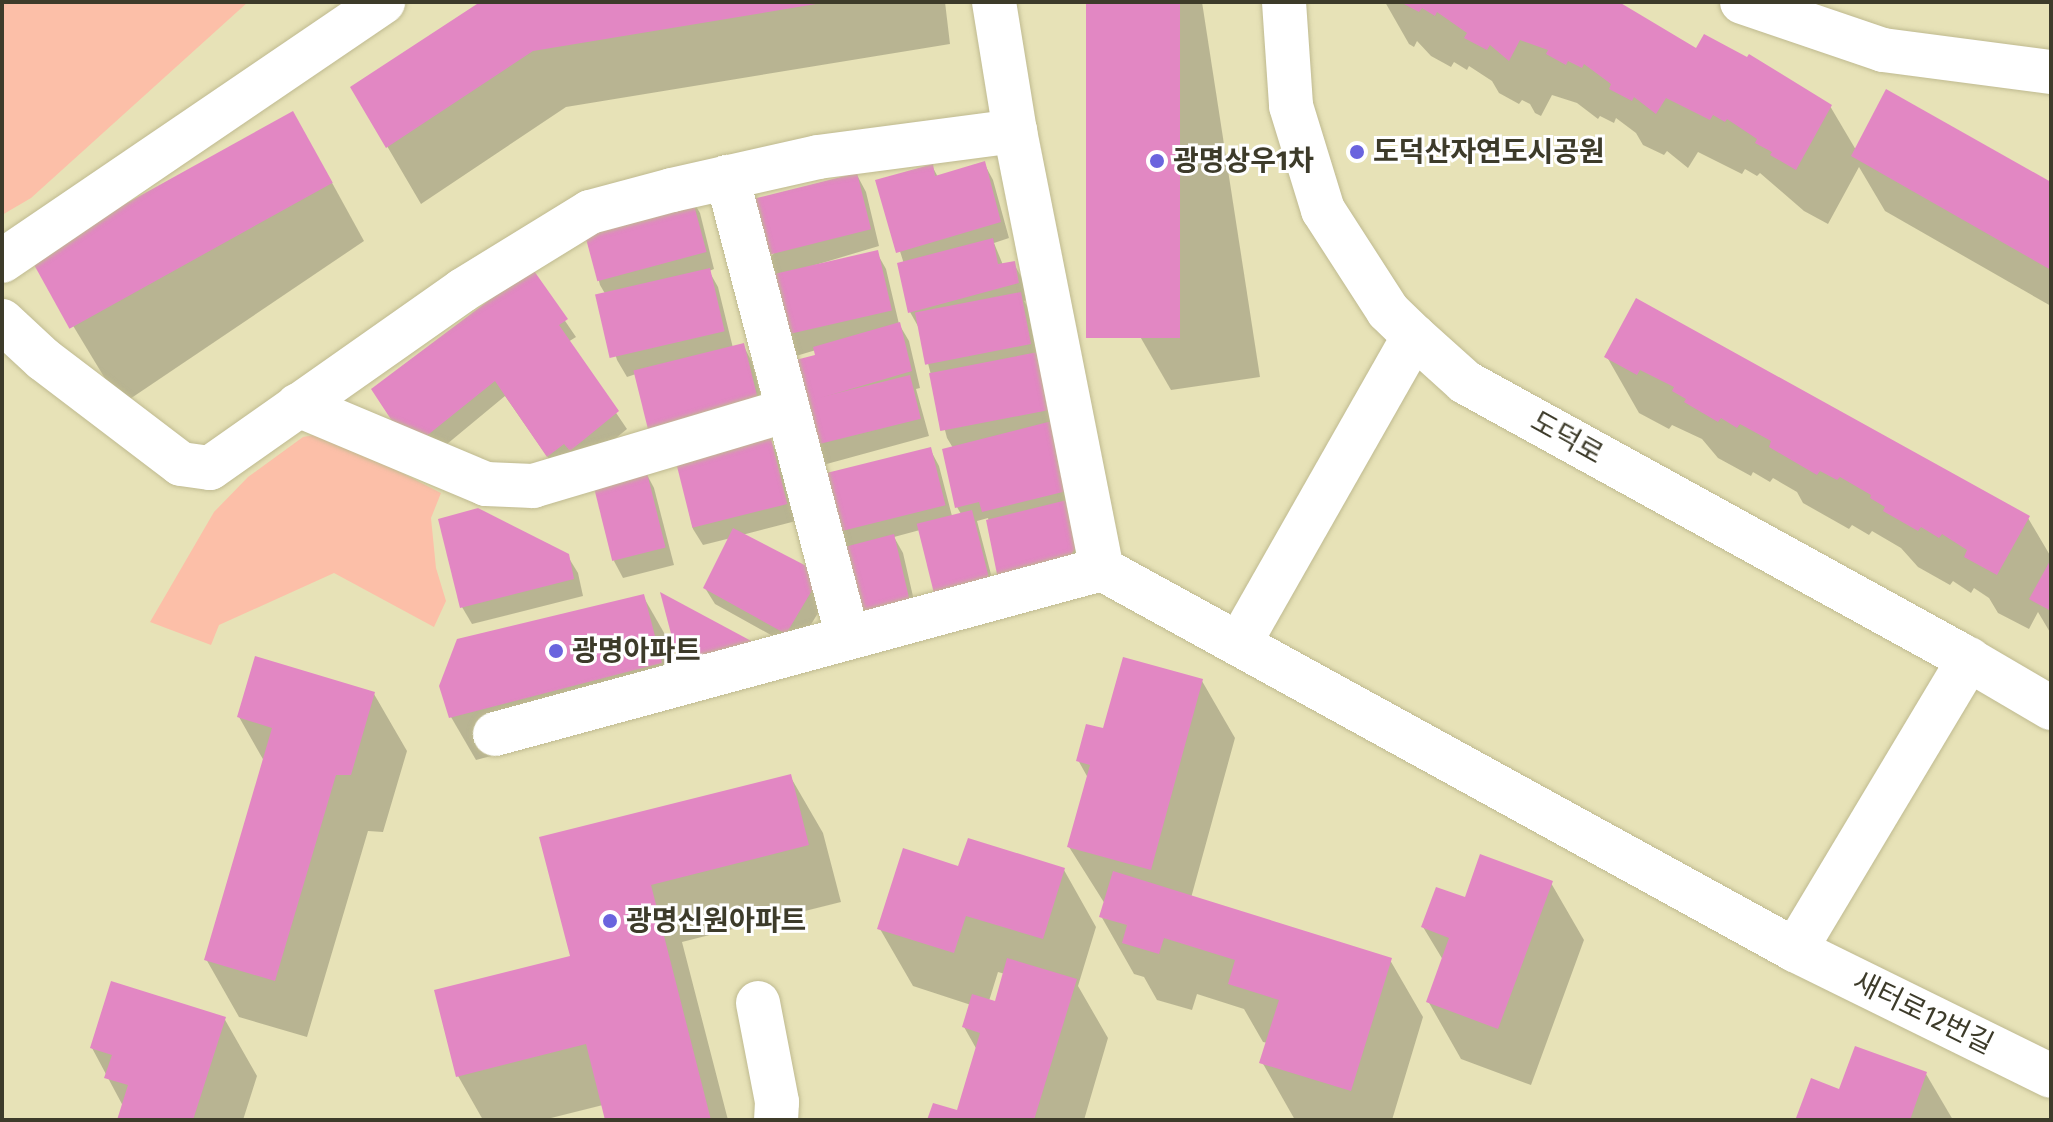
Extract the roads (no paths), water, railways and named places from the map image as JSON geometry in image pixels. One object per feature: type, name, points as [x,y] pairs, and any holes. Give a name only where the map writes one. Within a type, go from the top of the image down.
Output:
[{"type":"street","points":[[2,261],[383,2]]},
{"type":"street","points":[[495,734],[1102,569],[1015,131],[994,2]]},
{"type":"street","name":"도덕로","points":[[1284,2],[1291,106],[1323,210],[1388,311],[1414,336],[1465,382],[1969,659],[2051,708]]},
{"type":"street","points":[[1742,2],[1883,50],[2051,72]]},
{"type":"street","points":[[2,321],[43,359],[181,464],[210,468],[463,290],[590,212],[818,157],[1015,131]]},
{"type":"street","points":[[727,177],[848,637]]},
{"type":"street","points":[[1239,644],[1414,336]]},
{"type":"street","points":[[298,405],[486,484],[533,486],[788,410]]},
{"type":"street","name":"새터로12번길","points":[[1102,569],[1795,950],[2051,1076]]},
{"type":"street","points":[[1795,950],[1969,659]]},
{"type":"street","points":[[758,1003],[777,1102],[776,1120]]},
{"type":"place","name":"도덕산자연도시공원","points":[[1357,152]]},
{"type":"place","name":"광명상우1차","points":[[1157,161]]},
{"type":"place","name":"광명아파트","points":[[556,651]]},
{"type":"place","name":"광명신원아파트","points":[[610,921]]}]
